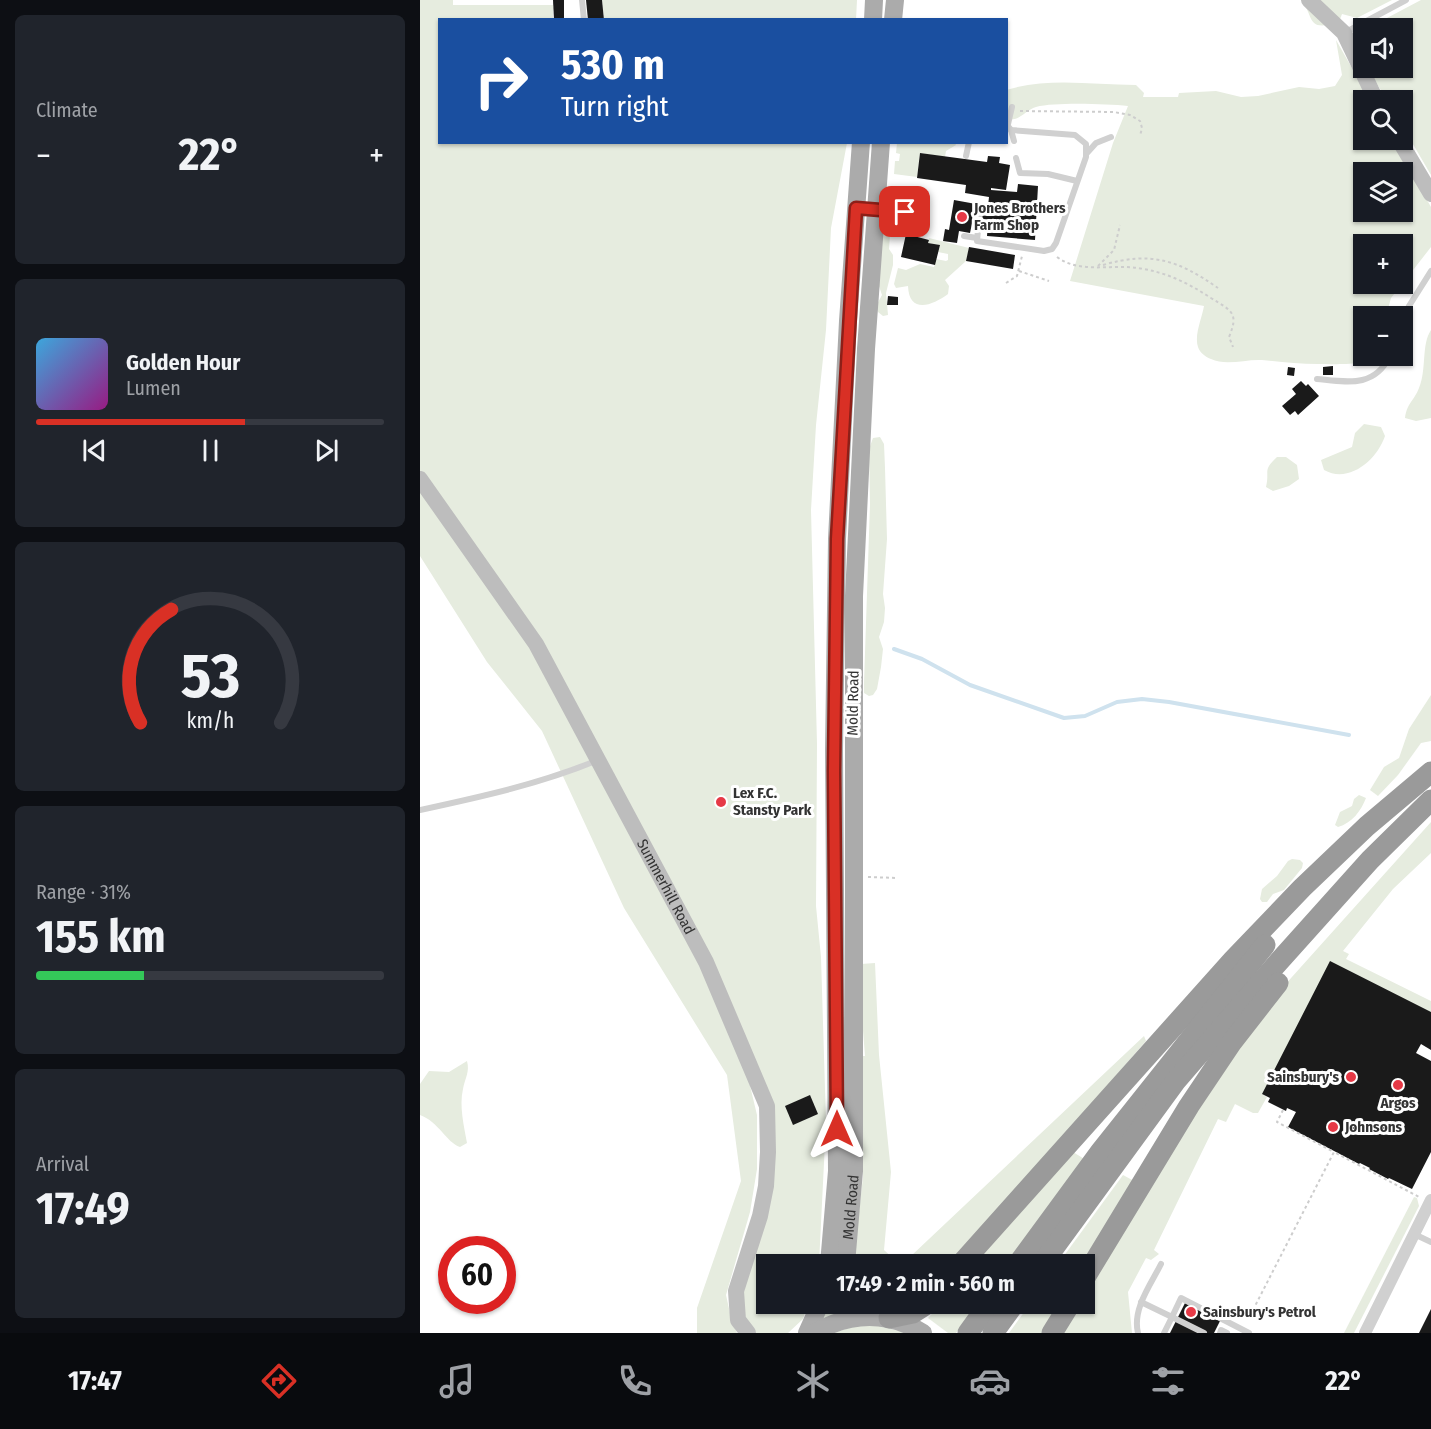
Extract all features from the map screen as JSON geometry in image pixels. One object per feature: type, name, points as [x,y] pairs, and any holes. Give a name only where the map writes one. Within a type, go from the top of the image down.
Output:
[{"type":"highway","points":[[970,1254],[1233,960],[1302,888],[1367,826],[1431,774]]},
{"type":"highway","points":[[1025,1254],[1101,1150],[1278,928],[1431,774]]},
{"type":"highway","points":[[1049,1254],[1175,1082],[1362,869],[1431,800]]},
{"type":"highway","points":[[1095,1262],[1189,1106],[1232,1042],[1294,962],[1377,873],[1431,805]]},
{"type":"highway","points":[[884,1317],[906,1314]]},
{"type":"highway","points":[[968,1333],[982,1314]]},
{"type":"highway","points":[[993,1333],[1007,1314]]},
{"type":"highway","points":[[1052,1333],[1064,1314]]},
{"type":"main road","points":[[873,18],[874,0]]},
{"type":"main road","points":[[893,18],[896,0]]},
{"type":"main road","name":"Mold Road","points":[[830,1254],[837,1171],[835,879],[837,539],[861,144]]},
{"type":"main road","name":"Mold Road","points":[[847,1254],[854,1171],[854,596],[864,372],[881,144]]},
{"type":"main road","points":[[807,1333],[816,1314]]},
{"type":"main road","points":[[879,1314],[923,1333]]},
{"type":"main road","points":[[814,1333],[848,1318],[884,1317]]},
{"type":"street","points":[[1309,0],[1344,33],[1371,90]]},
{"type":"street","points":[[1405,150],[1431,194]]},
{"type":"street","name":"Summerhill Road","points":[[420,479],[430,499],[536,644],[706,962],[767,1106],[766,1186],[760,1216],[735,1291],[738,1320],[748,1333]]},
{"type":"street","points":[[1365,1333],[1430,1201]]},
{"type":"lane","points":[[582,0],[584,18]]},
{"type":"lane","points":[[1344,33],[1406,0]]},
{"type":"lane","points":[[1012,109],[1008,126],[1014,141]]},
{"type":"lane","points":[[1008,126],[1075,135],[1086,144],[1087,154]]},
{"type":"lane","points":[[964,236],[977,238],[980,242],[1047,251],[1052,249],[1087,154],[1096,143],[1112,137]]},
{"type":"lane","points":[[966,156],[969,144]]},
{"type":"lane","points":[[1016,158],[1020,172],[1048,174],[1077,181]]},
{"type":"lane","points":[[977,238],[980,207]]},
{"type":"lane","points":[[856,208],[905,212]]},
{"type":"lane","points":[[1409,306],[1431,271]]},
{"type":"lane","points":[[1317,379],[1349,382],[1363,380],[1377,375],[1385,366]]},
{"type":"lane","points":[[420,810],[560,776],[598,760]]},
{"type":"lane","points":[[835,879],[853,877]]},
{"type":"lane","points":[[1413,1233],[1431,1242]]},
{"type":"lane","points":[[1138,1333],[1135,1323],[1141,1302],[1161,1264]]},
{"type":"lane","points":[[1164,1333],[1181,1298],[1249,1333]]},
{"type":"lane","points":[[1141,1302],[1204,1333]]},
{"type":"lane","points":[[1220,1333],[1221,1330],[1227,1333]]},
{"type":"path","points":[[1012,109],[1114,112],[1130,115],[1140,121],[1142,128],[1140,136]]},
{"type":"path","points":[[1098,266],[1114,250],[1120,225]]},
{"type":"path","points":[[1006,283],[1012,281],[1019,271],[1023,248]]},
{"type":"path","points":[[1052,249],[1056,256],[1064,262],[1088,267],[1118,266],[1156,271],[1193,286],[1221,304],[1233,315],[1235,323],[1229,337],[1233,346]]},
{"type":"path","points":[[1098,266],[1131,258],[1157,259],[1195,273],[1218,288]]},
{"type":"path","points":[[1019,271],[1049,281]]},
{"type":"path","points":[[853,877],[897,878]]},
{"type":"path","points":[[1283,1110],[1277,1122],[1430,1201]]},
{"type":"path","points":[[1253,1310],[1334,1152]]},
{"type":"shaded area","points":[[420,0],[453,0],[453,5],[553,5],[553,18],[438,18],[438,144],[847,144],[831,228],[826,330],[816,425],[811,510],[817,744],[816,906],[821,957],[826,1122],[819,1254],[756,1254],[756,1314],[805,1314],[803,1319],[788,1333],[756,1333],[740,1312],[773,1143],[747,1073],[757,1115],[757,1169],[750,1212],[726,1295],[737,1333],[697,1333],[697,1308],[741,1181],[727,1075],[624,908],[542,731],[487,662],[420,556]]},
{"type":"shaded area","points":[[602,0],[857,0],[856,18],[604,18]]},
{"type":"shaded area","points":[[1301,0],[1392,0],[1357,18],[1342,14],[1339,22],[1328,25],[1316,24],[1312,21]]},
{"type":"shaded area","points":[[1421,0],[1431,0],[1431,175],[1413,144],[1413,90],[1381,90],[1373,78],[1413,78],[1413,18],[1387,18]]},
{"type":"shaded area","points":[[1336,40],[1353,70],[1353,78],[1358,78],[1364,90],[1353,90],[1353,150],[1399,150],[1405,162],[1353,162],[1353,222],[1413,222],[1413,175],[1431,207],[1431,247],[1413,270],[1413,234],[1353,234],[1353,294],[1394,294],[1389,306],[1353,306],[1353,363],[1217,361],[1205,356],[1198,347],[1198,332],[1204,306],[1070,281],[1113,143],[1128,106],[1045,105],[1032,108],[1015,119],[1008,119],[1008,90],[1054,83],[1136,85],[1144,93],[1143,97],[1178,97],[1179,93],[1216,91],[1241,97],[1258,96],[1299,87],[1319,89],[1335,86],[1342,75]]},
{"type":"shaded area","points":[[897,144],[956,145],[946,151],[945,157],[920,153],[917,177],[894,174],[895,161],[899,161],[900,154],[896,153]]},
{"type":"shaded area","points":[[896,218],[900,223],[900,234],[890,234],[889,249],[893,255],[893,265],[886,293],[888,315],[883,316],[878,312],[876,306],[882,295],[877,280],[881,229]]},
{"type":"shaded area","points":[[929,238],[969,248],[966,261],[945,280],[949,286],[948,294],[935,302],[922,305],[912,301],[908,286],[896,288],[894,284],[898,268],[906,270],[920,264],[934,267],[936,259],[948,260],[948,254],[938,252],[939,245],[928,243]]},
{"type":"shaded area","points":[[1431,330],[1431,418],[1416,421],[1405,418],[1421,381],[1426,343]]},
{"type":"shaded area","points":[[1364,424],[1381,427],[1385,436],[1376,453],[1369,461],[1352,472],[1333,474],[1324,470],[1321,460],[1352,447],[1355,433]]},
{"type":"shaded area","points":[[880,437],[884,444],[885,468],[887,539],[883,594],[885,608],[884,622],[879,637],[883,649],[877,689],[873,695],[869,696],[864,693],[864,683],[870,504],[869,449],[873,438]]},
{"type":"shaded area","points":[[1277,457],[1286,457],[1297,465],[1299,479],[1289,486],[1273,491],[1266,487],[1267,471]]},
{"type":"shaded area","points":[[1431,695],[1431,741],[1421,743],[1398,775],[1378,796],[1370,790],[1384,767],[1399,758],[1409,729]]},
{"type":"shaded area","points":[[1359,795],[1366,798],[1359,812],[1348,823],[1338,827],[1335,825],[1340,812],[1352,806],[1354,799]]},
{"type":"shaded area","points":[[1431,822],[1431,853],[1393,889],[1343,951],[1349,954],[1346,959],[1431,1001],[1431,1012],[1262,1094],[1267,1097],[1258,1113],[1253,1113],[1235,1104],[1226,1122],[1218,1119],[1154,1250],[1159,1254],[1151,1260],[1146,1258],[1128,1292],[1132,1333],[1060,1333],[1072,1314],[1095,1314],[1095,1277],[1198,1109],[1274,997]]},
{"type":"shaded area","points":[[1292,859],[1300,860],[1303,863],[1302,868],[1284,890],[1273,894],[1267,902],[1262,902],[1260,899],[1262,889]]},
{"type":"shaded area","points":[[875,963],[879,1055],[891,1172],[884,1250],[888,1254],[854,1254],[863,1177],[862,1056],[865,1056],[861,964]]},
{"type":"shaded area","points":[[1144,1036],[1146,1041],[961,1254],[913,1254]]},
{"type":"shaded area","points":[[467,1061],[468,1072],[463,1089],[462,1116],[467,1143],[460,1147],[427,1118],[420,1115],[420,1084],[429,1071],[449,1072]]},
{"type":"shaded area","points":[[1073,1152],[1086,1160],[1015,1254],[984,1254]]},
{"type":"shaded area","points":[[1123,1175],[1136,1182],[1090,1254],[1065,1254]]},
{"type":"shaded area","points":[[1414,1197],[1417,1198],[1419,1206],[1354,1333],[1344,1333]]},
{"type":"shaded area","points":[[821,1314],[846,1314],[818,1323]]},
{"type":"shaded area","points":[[932,1314],[970,1314],[956,1333],[948,1333],[928,1318]]},
{"type":"shaded area","points":[[1023,1314],[1056,1314],[1044,1333],[1009,1333]]},
{"type":"shaded area","points":[[859,1325],[877,1325],[906,1333],[833,1333]]},
{"type":"building","points":[[553,0],[564,0],[564,18],[554,18]]},
{"type":"building","points":[[586,0],[602,0],[604,18],[588,18]]},
{"type":"building","points":[[920,153],[987,162],[988,156],[1000,157],[999,163],[1010,165],[1006,190],[991,188],[991,190],[1017,192],[1018,184],[1038,186],[1035,240],[987,236],[988,222],[982,222],[983,206],[988,206],[989,197],[965,193],[966,185],[917,178]]},
{"type":"building","name":"Jones Brothers Farm Shop","points":[[954,200],[976,204],[970,233],[959,231],[957,243],[943,241],[945,229],[949,230]]},
{"type":"building","points":[[906,234],[940,245],[935,265],[901,257]]},
{"type":"building","points":[[969,247],[1015,255],[1013,269],[966,261]]},
{"type":"building","points":[[888,296],[898,297],[898,305],[887,305]]},
{"type":"building","points":[[1333,366],[1333,375],[1323,375],[1323,367]]},
{"type":"building","points":[[1288,367],[1295,368],[1294,376],[1287,375]]},
{"type":"building","points":[[1301,381],[1306,386],[1308,384],[1319,396],[1298,415],[1295,411],[1290,415],[1282,406],[1296,394],[1292,389]]},
{"type":"building","name":"Sainsbury's","points":[[1330,961],[1431,1012],[1431,1050],[1421,1044],[1416,1053],[1431,1061],[1431,1152],[1412,1189],[1288,1127],[1296,1112],[1287,1108],[1286,1111],[1268,1102],[1270,1098],[1262,1094]]},
{"type":"building","points":[[810,1095],[818,1114],[793,1125],[785,1106]]},
{"type":"building","name":"Sainsbury's Petrol","points":[[1185,1303],[1220,1321],[1214,1333],[1170,1333]]},
{"type":"building","points":[[1431,1309],[1431,1333],[1419,1333]]},
{"type":"waterway","points":[[894,649],[922,659],[970,685],[1064,718],[1085,716],[1117,702],[1142,699],[1349,735]]},
{"type":"place","name":"Jones Brothers Farm Shop","points":[[962,217]]},
{"type":"place","name":"Lex F.C. Stansty Park","points":[[721,802]]},
{"type":"place","name":"Sainsbury's","points":[[1351,1077]]},
{"type":"place","name":"Argos","points":[[1398,1085]]},
{"type":"place","name":"Johnsons","points":[[1333,1127]]},
{"type":"place","name":"Sainsbury's Petrol","points":[[1191,1312]]},
{"type":"route","points":[[837,1129],[834,855],[837,539],[856,208],[905,212]]}]
